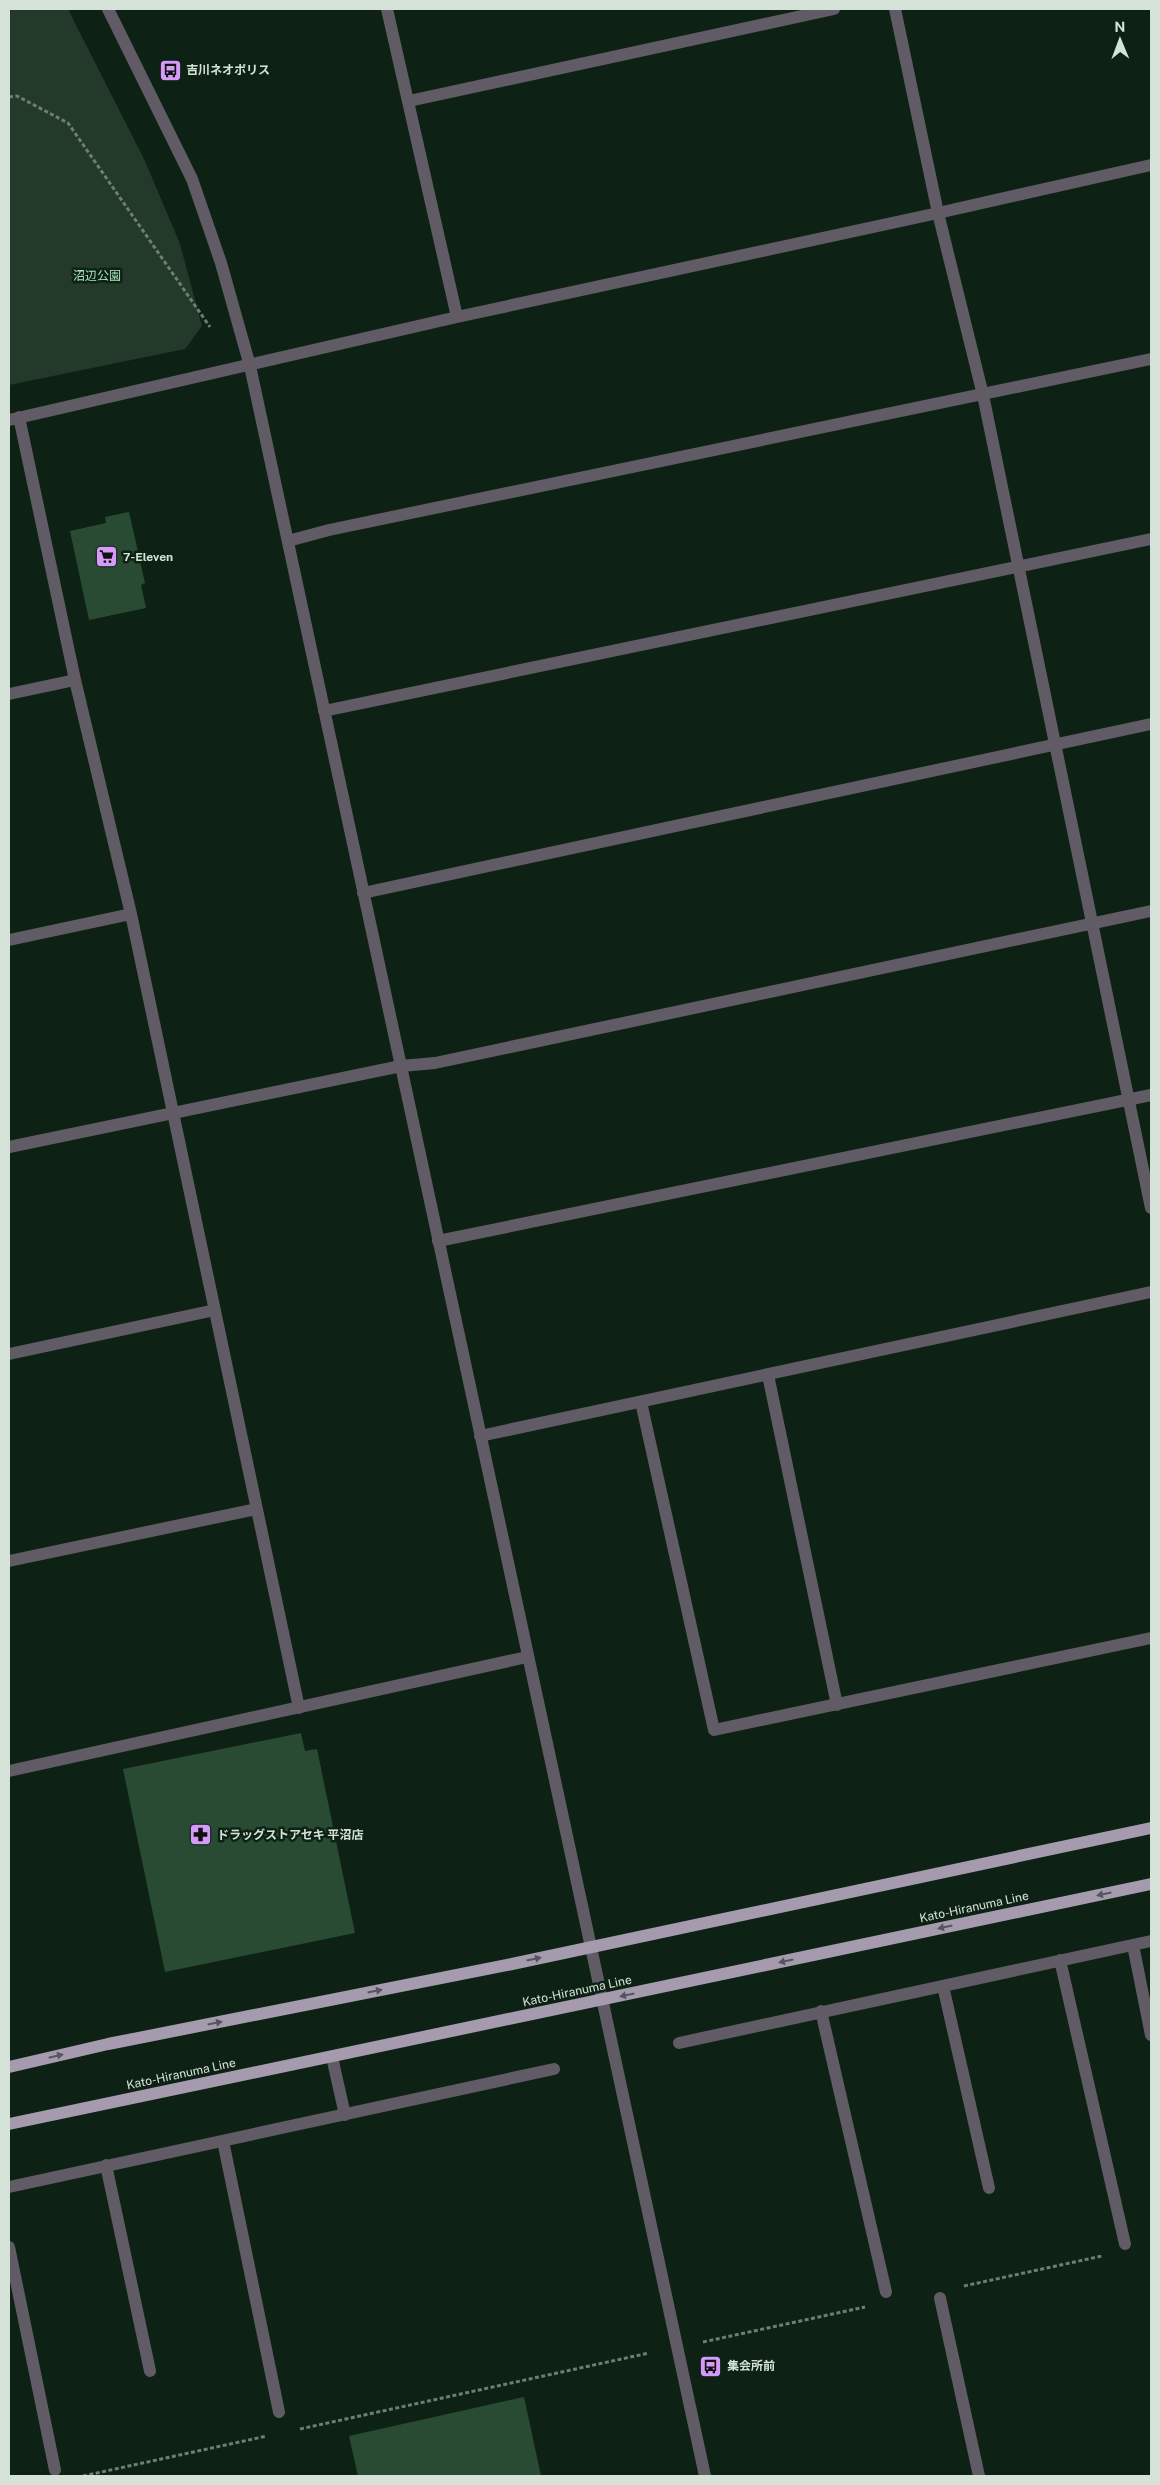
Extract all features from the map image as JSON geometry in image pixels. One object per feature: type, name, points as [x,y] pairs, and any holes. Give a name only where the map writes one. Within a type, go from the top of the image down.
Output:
[{"type":"main road","points":[[9,2067],[108,2044],[592,1947],[1151,1828]]},
{"type":"main road","name":"Kato-Hiranuma Line","points":[[9,2124],[1151,1884]]},
{"type":"street","points":[[108,9],[192,179],[221,263],[250,366],[527,1657],[604,2000],[705,2476]]},
{"type":"street","points":[[388,9],[457,317]]},
{"type":"street","points":[[408,101],[834,9]]},
{"type":"street","points":[[895,9],[938,213],[983,395],[1151,1208]]},
{"type":"street","points":[[299,1708],[215,1310],[171,1113],[131,914],[14,418],[250,366],[457,317],[938,213],[1151,164]]},
{"type":"street","points":[[288,540],[1151,359]]},
{"type":"street","points":[[324,711],[1151,539]]},
{"type":"street","points":[[9,694],[75,680]]},
{"type":"street","points":[[363,893],[1151,724]]},
{"type":"street","points":[[9,1148],[401,1066],[435,1063],[1151,911]]},
{"type":"street","points":[[9,940],[131,914]]},
{"type":"street","points":[[438,1241],[1151,1096]]},
{"type":"street","points":[[480,1436],[1151,1292]]},
{"type":"street","points":[[9,1354],[215,1310]]},
{"type":"street","points":[[768,1375],[837,1706]]},
{"type":"street","points":[[641,1402],[714,1730],[837,1706],[1151,1638]]},
{"type":"street","points":[[9,1561],[256,1509]]},
{"type":"street","points":[[9,1771],[527,1657]]},
{"type":"street","points":[[679,2043],[1151,1941]]},
{"type":"street","points":[[1133,1945],[1151,2035]]},
{"type":"street","points":[[1060,1960],[1125,2244]]},
{"type":"street","points":[[942,1986],[989,2188]]},
{"type":"street","points":[[821,2011],[886,2292]]},
{"type":"street","points":[[332,2057],[345,2115]]},
{"type":"street","points":[[9,2187],[554,2069]]},
{"type":"street","points":[[223,2141],[279,2412]]},
{"type":"street","points":[[106,2165],[150,2371]]},
{"type":"street","points":[[9,2247],[55,2470]]},
{"type":"street","points":[[940,2298],[978,2476]]},
{"type":"path","points":[[9,97],[17,96],[68,123],[211,329]]},
{"type":"path","points":[[298,2430],[648,2354]]},
{"type":"path","points":[[83,2476],[268,2436]]},
{"type":"green space","name":"沼辺公園","points":[[9,9],[68,9],[145,161],[180,244],[202,326],[185,349],[9,385]]},
{"type":"building","name":"7-Eleven","points":[[129,512],[145,583],[141,585],[146,608],[89,620],[70,531],[106,523],[105,517]]},
{"type":"building","points":[[301,1733],[305,1751],[317,1749],[355,1933],[165,1972],[123,1769]]},
{"type":"building","points":[[524,2397],[541,2476],[358,2476],[349,2436]]},
{"type":"place","name":"吉川ネオポリス","points":[[170,70]]},
{"type":"place","name":"7-Eleven","points":[[107,557]]},
{"type":"place","name":"ドラッグストアセキ 平沼店","points":[[201,1835]]},
{"type":"place","name":"集会所前","points":[[711,2366]]}]
